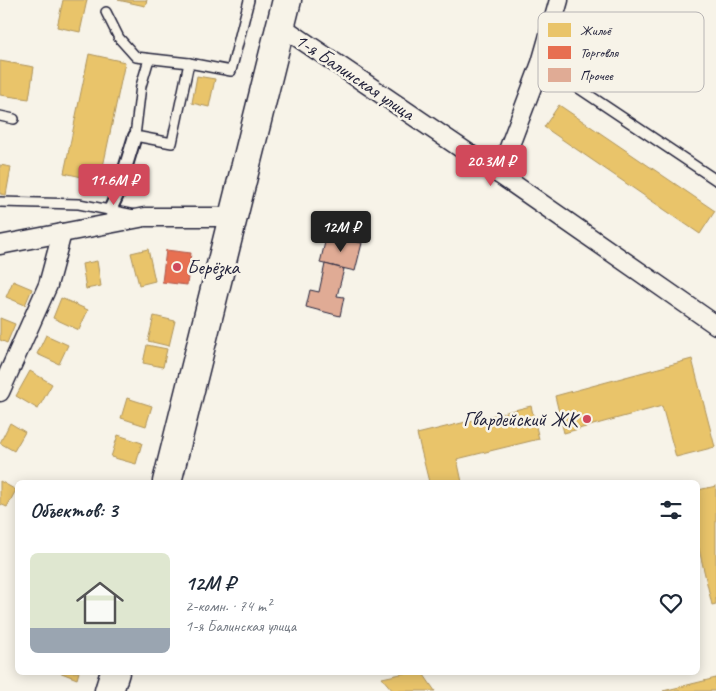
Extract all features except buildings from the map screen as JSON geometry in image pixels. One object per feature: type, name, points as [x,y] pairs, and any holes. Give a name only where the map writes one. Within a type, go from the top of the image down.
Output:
[{"type":"main road","points":[[281,26],[287,0]]},
{"type":"main road","name":"1-я Балинская улица","points":[[167,480],[281,26]]},
{"type":"main road","points":[[110,691],[114,675]]},
{"type":"street","name":"1-я Балинская улица","points":[[281,26],[499,174],[716,325]]},
{"type":"street","points":[[499,174],[538,73]]},
{"type":"street","points":[[110,210],[120,187],[135,136]]},
{"type":"street","points":[[0,245],[145,217],[233,217]]},
{"type":"street","points":[[0,392],[48,284],[62,233]]},
{"type":"lane","points":[[106,12],[119,38],[136,57],[189,63],[231,71],[249,0]]},
{"type":"lane","points":[[149,58],[141,86],[135,136],[172,143],[189,63]]},
{"type":"lane","points":[[585,92],[716,180]]},
{"type":"lane","points":[[0,116],[14,119]]},
{"type":"lane","points":[[0,202],[79,204],[145,217]]},
{"type":"place","name":"Берёзка","points":[[177,267]]},
{"type":"place","name":"Гвардейский ЖК","points":[[587,419]]}]
